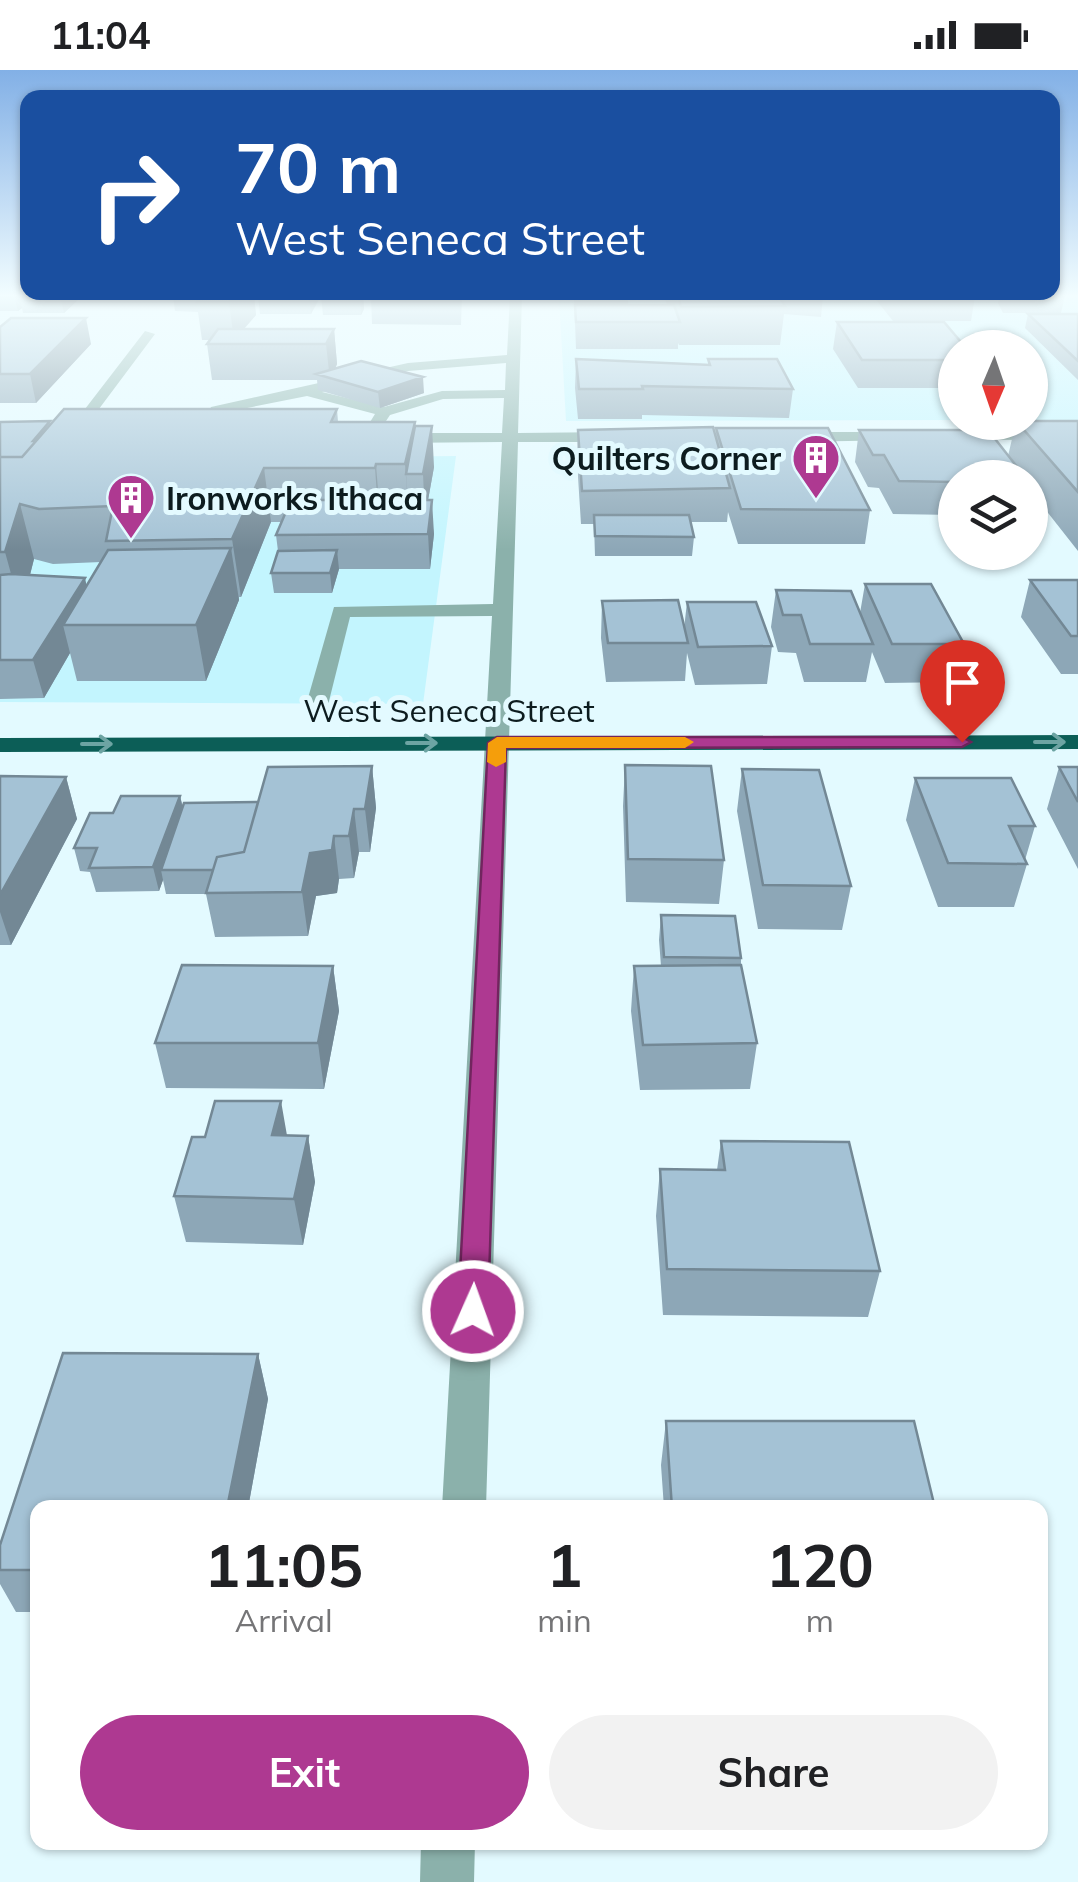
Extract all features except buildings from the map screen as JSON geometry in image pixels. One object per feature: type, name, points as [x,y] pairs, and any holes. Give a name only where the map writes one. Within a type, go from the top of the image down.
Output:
[{"type":"highway","name":"West Seneca Street","points":[[0,745],[1078,742]]},
{"type":"street","points":[[89,438],[61,438],[110,381]]},
{"type":"street","points":[[204,438],[216,410],[307,392],[340,381]]},
{"type":"street","points":[[392,385],[400,382],[395,381]]},
{"type":"street","points":[[464,1500],[512,381]]},
{"type":"street","points":[[414,386],[442,395]]},
{"type":"street","points":[[307,392],[384,412],[442,395],[512,394]]},
{"type":"street","points":[[372,438],[384,412]]},
{"type":"street","points":[[764,437],[921,436]]},
{"type":"street","points":[[1048,436],[1078,436]]},
{"type":"street","points":[[353,438],[626,437]]},
{"type":"street","points":[[185,438],[222,438]]},
{"type":"street","points":[[317,704],[341,611],[502,610]]},
{"type":"street","points":[[447,1882],[448,1850]]},
{"type":"shaded area","points":[[564,381],[938,381],[938,420],[566,421]]},
{"type":"shaded area","points":[[1048,381],[1078,381],[1078,420],[1048,420]]},
{"type":"shaded area","points":[[456,456],[423,704],[0,702],[0,461]]},
{"type":"slow traffic","points":[[496,762],[497,743],[685,742]]},
{"type":"place","name":"Quilters Corner","points":[[816,500]]},
{"type":"place","name":"Ironworks Ithaca","points":[[131,540]]},
{"type":"route","points":[[473,1311],[497,743],[962,742]]}]
